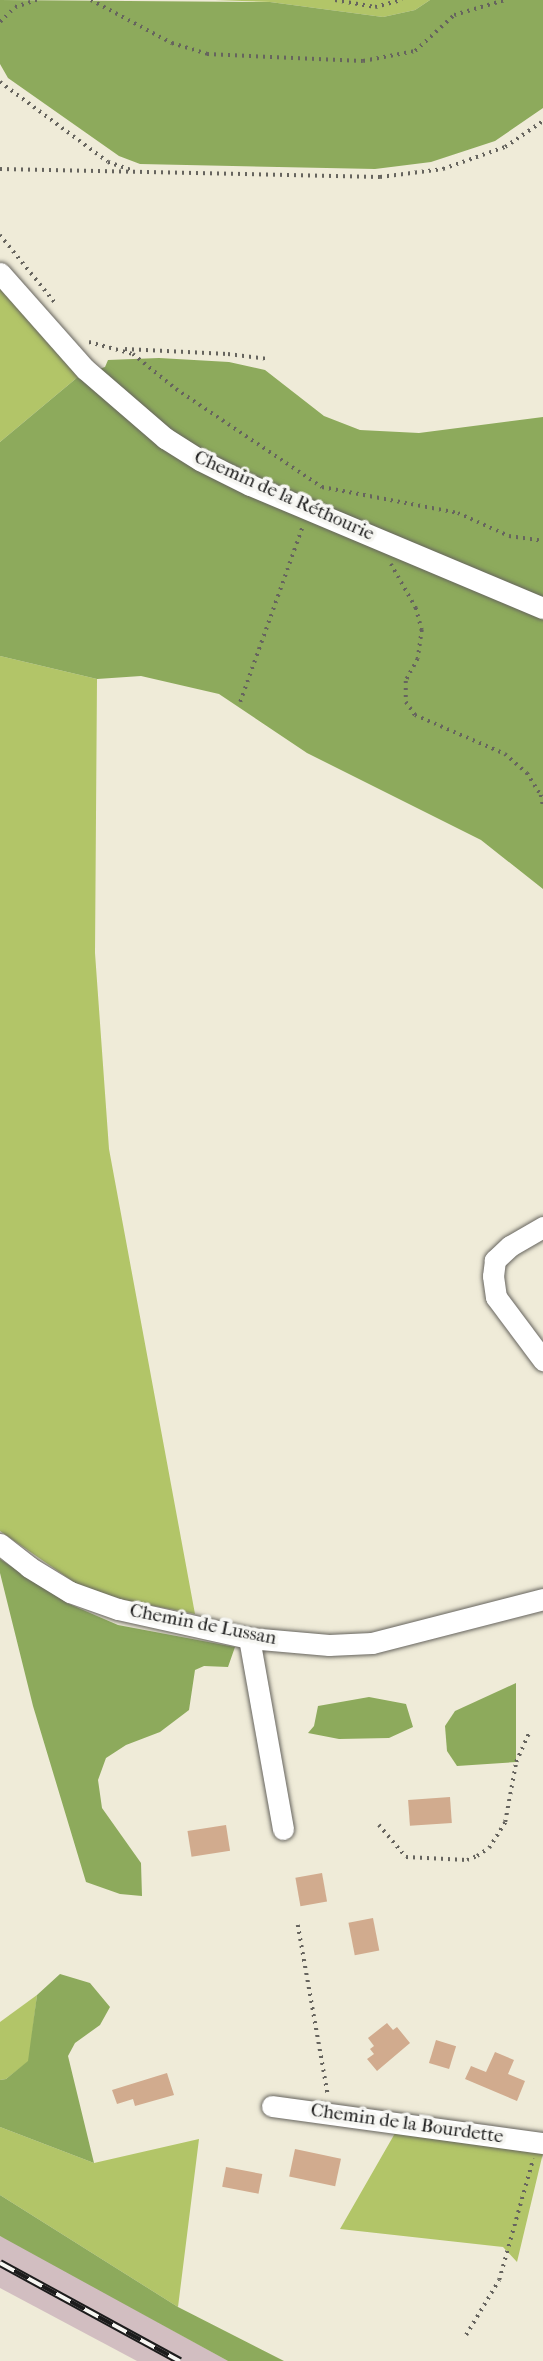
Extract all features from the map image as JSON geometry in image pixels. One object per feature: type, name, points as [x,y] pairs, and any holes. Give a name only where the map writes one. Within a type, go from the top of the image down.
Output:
[{"type":"street","name":"Chemin de la Réthourie","points":[[0,273],[85,369],[165,438],[200,460],[309,510],[543,608]]},
{"type":"street","points":[[543,1227],[510,1246],[495,1259],[493,1276],[496,1297],[543,1360]]},
{"type":"street","name":"Chemin de Lussan","points":[[0,1544],[29,1567],[70,1592],[118,1609],[250,1638],[329,1645],[372,1643],[543,1599]]},
{"type":"street","points":[[250,1638],[283,1829]]},
{"type":"street","name":"Chemin de la Bourdette","points":[[272,2106],[540,2143]]},
{"type":"path","points":[[0,22],[15,6],[37,0]]},
{"type":"path","points":[[91,0],[172,43],[207,54],[363,61],[415,51],[454,15],[505,0]]},
{"type":"path","points":[[335,0],[375,7],[402,0]]},
{"type":"path","points":[[0,82],[108,162],[142,173]]},
{"type":"path","points":[[0,169],[380,177],[443,169],[505,147],[543,121]]},
{"type":"path","points":[[0,235],[61,311]]},
{"type":"path","points":[[84,338],[100,346],[122,349],[228,354],[266,359]]},
{"type":"path","points":[[122,349],[133,354],[176,389],[322,487],[458,513],[509,537],[543,541]]},
{"type":"path","points":[[240,702],[309,510]]},
{"type":"path","points":[[385,541],[392,567],[416,608],[422,630],[418,659],[406,681],[406,702],[415,715],[505,754],[527,773],[541,794],[543,806]]},
{"type":"path","points":[[379,1825],[407,1857],[467,1860],[477,1856],[489,1848],[505,1822],[516,1762],[530,1731]]},
{"type":"path","points":[[298,1925],[331,2114]]},
{"type":"path","points":[[466,2335],[499,2280],[540,2143]]},
{"type":"shaded area","points":[[0,2236],[228,2361],[137,2361],[0,2288]]},
{"type":"green space","points":[[0,0],[270,2],[383,17],[415,10],[430,0],[543,0],[543,108],[495,141],[431,162],[375,169],[140,164],[119,156],[8,78],[0,64]]},
{"type":"green space","points":[[215,0],[430,0],[415,10],[383,17],[270,2]]},
{"type":"green space","points":[[0,287],[79,376],[0,442]]},
{"type":"green space","points":[[159,358],[229,362],[265,370],[324,416],[360,430],[419,433],[543,417],[543,889],[481,840],[307,753],[219,694],[141,676],[97,679],[0,656],[0,442],[79,376],[105,367],[108,360]]},
{"type":"green space","points":[[0,656],[97,679],[95,953],[109,1149],[195,1614],[124,1600],[81,1587],[0,1531]]},
{"type":"green space","points":[[0,1559],[67,1603],[118,1625],[235,1647],[228,1667],[204,1666],[195,1670],[189,1710],[160,1732],[126,1745],[106,1758],[98,1780],[102,1808],[141,1863],[142,1896],[120,1894],[86,1882],[33,1706],[0,1573]]},
{"type":"green space","points":[[516,1683],[516,1762],[457,1766],[447,1751],[445,1726],[455,1711]]},
{"type":"green space","points":[[369,1697],[406,1704],[413,1727],[389,1738],[339,1739],[308,1733],[314,1726],[318,1706]]},
{"type":"green space","points":[[60,1974],[90,1983],[110,2007],[100,2025],[75,2043],[68,2056],[94,2163],[0,2127],[0,2080],[6,2079],[28,2061],[37,1995]]},
{"type":"green space","points":[[37,1995],[29,2061],[6,2079],[0,2080],[0,2022]]},
{"type":"green space","points":[[0,2127],[94,2163],[199,2139],[178,2307],[0,2195]]},
{"type":"green space","points":[[398,2128],[543,2153],[517,2262],[503,2247],[340,2229]]},
{"type":"green space","points":[[0,2195],[178,2307],[284,2361],[228,2361],[0,2236]]},
{"type":"building","points":[[450,1797],[452,1823],[410,1826],[408,1800]]},
{"type":"building","points":[[226,1825],[230,1851],[192,1857],[187,1831]]},
{"type":"building","points":[[322,1873],[327,1902],[300,1906],[295,1878]]},
{"type":"building","points":[[373,1918],[379,1950],[355,1955],[348,1923]]},
{"type":"building","points":[[387,2023],[393,2030],[397,2027],[410,2043],[377,2071],[367,2059],[374,2054],[370,2049],[374,2046],[368,2038]]},
{"type":"building","points":[[436,2040],[456,2046],[449,2069],[429,2063]]},
{"type":"building","points":[[495,2052],[514,2060],[508,2074],[525,2081],[517,2101],[465,2079],[471,2066],[486,2072]]},
{"type":"building","points":[[167,2073],[174,2095],[135,2106],[133,2099],[117,2104],[112,2090]]},
{"type":"building","points":[[295,2149],[341,2159],[335,2186],[289,2176]]},
{"type":"building","points":[[226,2167],[262,2174],[259,2194],[222,2187]]},
{"type":"railway","points":[[0,2263],[180,2361]]}]
